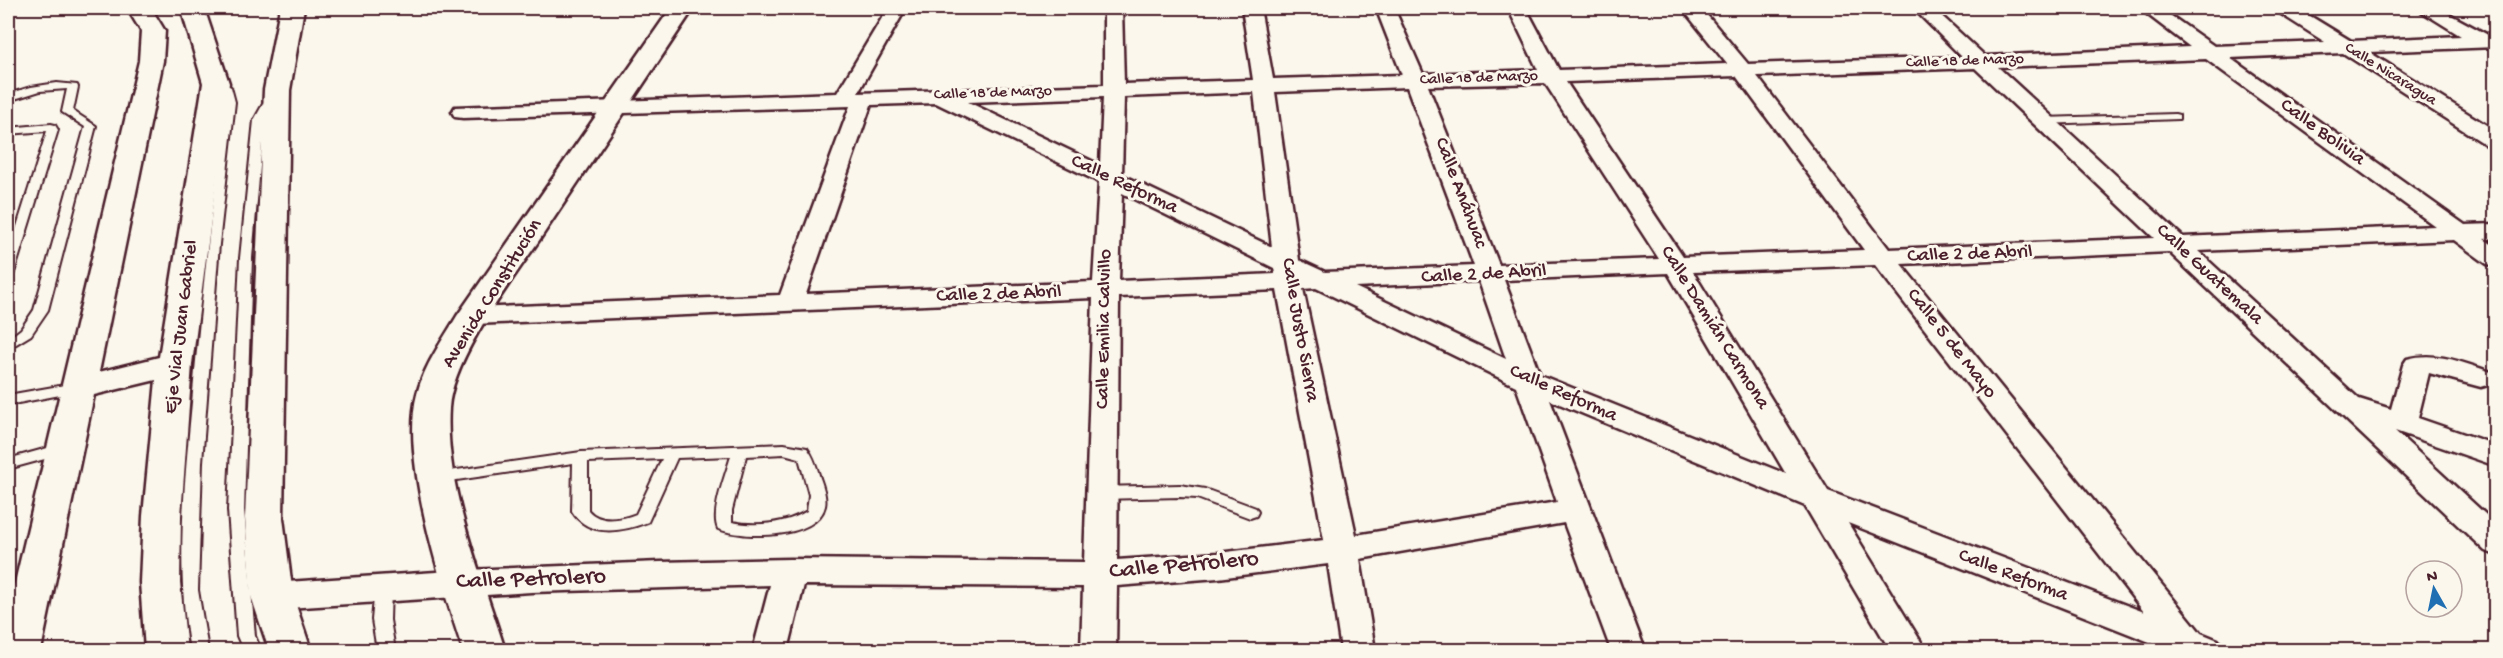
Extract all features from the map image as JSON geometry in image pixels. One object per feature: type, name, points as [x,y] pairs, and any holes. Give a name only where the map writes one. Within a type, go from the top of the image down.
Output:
[{"type":"main road","points":[[20,651],[151,61],[153,32],[139,8]]},
{"type":"main road","name":"Eje Vial Juan Gabriel","points":[[166,651],[160,582],[162,516],[175,364],[216,83],[192,8]]},
{"type":"main road","points":[[290,651],[272,596],[264,518],[278,90],[292,8]]},
{"type":"main road","name":"Avenida Constitución","points":[[484,651],[444,520],[436,478],[432,404],[449,358],[473,316],[682,8]]},
{"type":"main road","points":[[78,388],[175,364]]},
{"type":"street","points":[[790,303],[854,99],[897,8]]},
{"type":"street","name":"Calle Emilia Calvillo","points":[[1100,651],[1099,574],[1106,290],[1114,90],[1113,8]]},
{"type":"street","name":"Calle Justo Sierra","points":[[1251,8],[1264,85],[1287,272],[1341,548],[1358,651]]},
{"type":"street","name":"Calle Anáhuac","points":[[1386,8],[1491,274],[1574,510],[1628,651]]},
{"type":"street","name":"Calle Damián Carmona","points":[[1517,8],[1551,77],[1677,267],[1908,651]]},
{"type":"street","name":"Calle 5 de Mayo","points":[[1691,8],[1742,70],[1883,258],[2196,649]]},
{"type":"street","name":"Calle Guatemala","points":[[1922,8],[2496,543]]},
{"type":"street","name":"Calle Bolivia","points":[[2148,8],[2496,259]]},
{"type":"street","name":"Calle Nicaragua","points":[[2285,8],[2496,141]]},
{"type":"street","points":[[2425,8],[2492,43]]},
{"type":"street","name":"Calle 18 de Marzo","points":[[463,112],[1264,85],[1417,82],[2492,43]]},
{"type":"street","name":"Calle Reforma","points":[[938,96],[1110,179],[1287,272],[1327,282],[1527,380],[1818,499],[2196,649]]},
{"type":"street","name":"Calle 2 de Abril","points":[[1327,282],[2496,231]]},
{"type":"street","name":"Calle 2 de Abril","points":[[473,316],[1106,290],[1287,272]]},
{"type":"street","points":[[2402,423],[2417,365],[2437,364],[2481,378]]},
{"type":"street","points":[[2348,404],[2496,456]]},
{"type":"street","name":"Calle Petrolero","points":[[272,596],[464,582],[790,572],[1099,574],[1219,564],[1341,548],[1574,510]]},
{"type":"street","points":[[771,651],[790,572]]},
{"type":"lane","points":[[199,651],[190,590],[194,462],[213,244],[230,102],[227,89],[216,83]]},
{"type":"lane","points":[[8,98],[20,93],[56,87],[73,87],[66,109],[70,116],[91,126],[40,310],[26,332],[8,345]]},
{"type":"lane","points":[[252,651],[246,636],[236,510],[246,258],[259,120],[266,104],[278,90]]},
{"type":"lane","points":[[8,131],[51,127],[70,116]]},
{"type":"lane","points":[[2043,121],[2175,117]]},
{"type":"lane","points":[[8,273],[53,130],[51,127]]},
{"type":"lane","points":[[8,400],[78,388]]},
{"type":"lane","points":[[8,464],[64,449]]},
{"type":"lane","points":[[436,478],[581,457],[740,450],[784,449],[802,452],[806,457],[816,502],[813,516],[795,526],[740,530],[724,525],[724,510],[740,450]]},
{"type":"lane","points":[[581,457],[580,511],[583,517],[594,524],[620,524],[642,518],[672,453]]},
{"type":"lane","points":[[1101,493],[1148,491],[1199,493],[1250,512]]},
{"type":"lane","points":[[383,587],[381,620],[386,651]]}]
